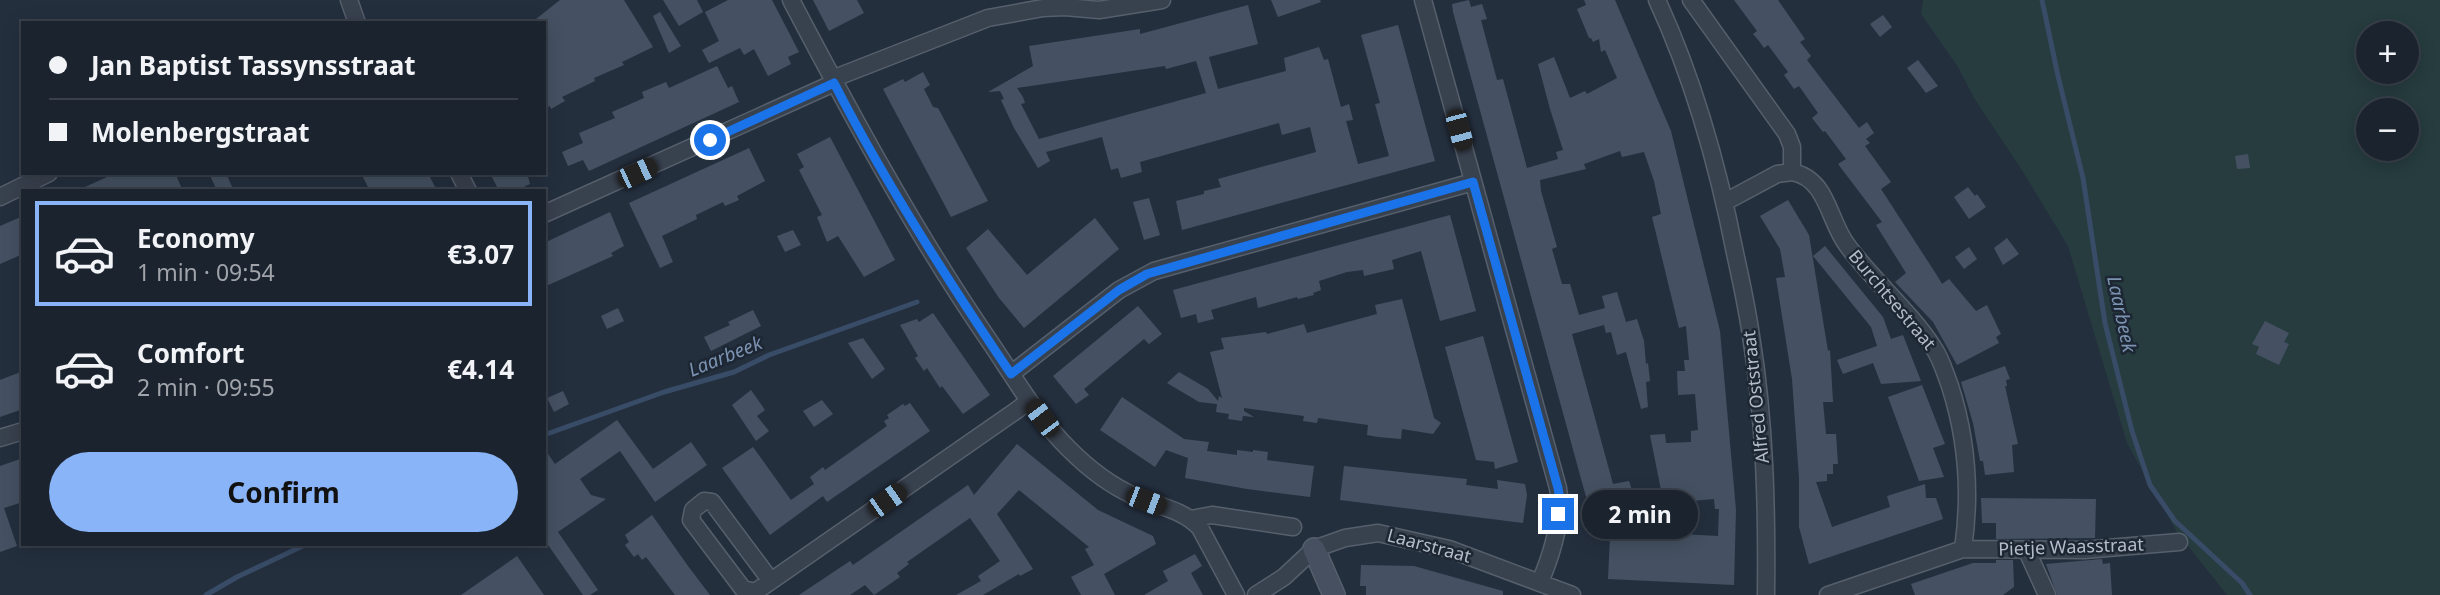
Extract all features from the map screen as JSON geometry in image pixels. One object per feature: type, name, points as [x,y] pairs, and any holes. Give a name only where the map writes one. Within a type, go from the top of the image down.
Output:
[{"type":"street","points":[[349,0],[356,21]]},
{"type":"street","points":[[791,0],[878,163],[959,297],[1029,401],[1069,449],[1092,470],[1132,495],[1191,519],[1200,528],[1236,595]]},
{"type":"street","points":[[546,213],[833,81],[988,18],[1065,4],[1099,10],[1162,0]]},
{"type":"street","points":[[1423,0],[1558,488],[1560,500],[1555,532],[1540,582]]},
{"type":"street","name":"Alfred Oststraat","points":[[1657,0],[1695,93],[1725,202],[1751,336],[1758,388],[1766,530],[1766,595]]},
{"type":"street","points":[[1691,0],[1787,134],[1792,147],[1792,172],[1777,174],[1725,202]]},
{"type":"street","name":"Burchtsestraat","points":[[1792,172],[1805,174],[1815,182],[1845,243],[1920,328],[1935,349],[1960,416],[1968,502],[1963,549]]},
{"type":"street","points":[[0,197],[45,175]]},
{"type":"street","points":[[1011,374],[1119,290],[1147,274],[1473,182]]},
{"type":"street","points":[[772,581],[712,502],[704,501],[693,510],[691,520],[743,589],[755,592],[772,581],[1029,401]]},
{"type":"street","points":[[0,438],[21,432]]},
{"type":"street","points":[[1191,519],[1212,515],[1293,527]]},
{"type":"street","name":"Laarstraat","points":[[1256,595],[1284,577],[1314,549],[1345,538],[1378,533],[1432,544],[1572,595]]},
{"type":"street","name":"Pietje Waasstraat","points":[[1963,549],[2084,550],[2179,541]]},
{"type":"street","points":[[1314,549],[1334,595]]},
{"type":"street","points":[[1828,595],[1963,549]]},
{"type":"street","points":[[2027,551],[2047,595]]},
{"type":"green space","points":[[1923,0],[2440,0],[2440,595],[2227,595],[2177,532],[2127,443],[2068,246],[1974,98],[1958,67],[1921,14]]},
{"type":"building","points":[[560,0],[624,0],[653,47],[562,97],[565,101],[551,109],[550,106],[546,108],[546,21],[534,21]]},
{"type":"building","points":[[663,0],[697,0],[703,12],[679,26]]},
{"type":"building","points":[[728,0],[772,0],[799,52],[788,57],[791,64],[768,76],[754,49],[744,55],[740,48],[709,63],[702,50],[719,41],[705,12]]},
{"type":"building","points":[[813,0],[857,0],[864,13],[829,31]]},
{"type":"building","points":[[1271,0],[1320,0],[1321,2],[1278,17]]},
{"type":"building","points":[[1469,0],[1471,7],[1482,4],[1487,19],[1481,20],[1497,80],[1503,79],[1527,168],[1558,159],[1556,152],[1563,150],[1538,64],[1554,57],[1570,98],[1585,91],[1587,94],[1617,78],[1605,50],[1601,52],[1599,39],[1593,42],[1589,38],[1577,9],[1586,5],[1584,0],[1615,0],[1671,131],[1720,331],[1736,510],[1734,585],[1608,579],[1610,536],[1644,538],[1647,492],[1661,490],[1650,435],[1665,434],[1666,443],[1691,442],[1691,431],[1698,430],[1695,394],[1678,395],[1677,371],[1685,371],[1684,360],[1689,360],[1686,326],[1679,328],[1652,217],[1661,214],[1654,181],[1644,152],[1622,157],[1620,151],[1584,164],[1586,169],[1540,180],[1557,247],[1552,249],[1562,284],[1570,284],[1579,315],[1605,308],[1602,296],[1617,292],[1626,322],[1637,319],[1644,341],[1646,364],[1648,363],[1648,407],[1641,409],[1626,352],[1617,355],[1611,332],[1606,333],[1604,325],[1572,334],[1613,484],[1629,481],[1634,496],[1604,504],[1612,533],[1597,537],[1452,4]],"holes":[[[1714,499],[1715,509],[1719,509],[1718,536],[1663,533],[1664,507],[1681,508],[1680,502]]]},
{"type":"building","points":[[1734,0],[1778,0],[1805,39],[1800,42],[1811,56],[1807,60],[1859,128],[1867,122],[1874,133],[1866,139],[1870,143],[1865,146],[1891,182],[1881,189],[1942,284],[1949,279],[1976,311],[1987,305],[2001,334],[1996,337],[1999,343],[1957,365],[1933,322],[1895,282],[1906,273],[1876,225],[1882,222],[1838,164],[1846,159],[1812,118],[1818,113],[1799,86],[1794,89],[1784,75],[1788,72],[1768,45],[1764,48],[1753,34],[1757,31]]},
{"type":"building","points":[[1248,5],[1258,44],[1209,57],[1218,89],[1286,71],[1284,58],[1319,47],[1324,60],[1328,59],[1341,107],[1349,104],[1353,120],[1346,121],[1358,164],[1389,156],[1375,104],[1380,103],[1361,35],[1398,25],[1435,161],[1182,230],[1176,201],[1221,187],[1218,179],[1316,152],[1310,127],[1282,135],[1279,123],[1140,162],[1142,172],[1121,178],[1118,168],[1111,170],[1102,137],[1046,152],[1050,161],[1038,168],[1014,128],[1001,100],[1004,99],[1000,91],[988,92],[1033,66],[1029,46],[1140,29],[1140,34]],"holes":[[[1196,61],[1206,93],[1039,139],[1021,104],[1025,103],[1017,88],[1165,66],[1166,69]]]},
{"type":"building","points":[[660,12],[681,46],[669,53],[653,16]]},
{"type":"building","points":[[1883,15],[1892,27],[1880,37],[1870,24]]},
{"type":"building","points":[[1918,60],[1938,86],[1926,93],[1907,68]]},
{"type":"building","points":[[717,66],[728,88],[732,86],[739,102],[589,171],[583,160],[568,166],[562,152],[583,143],[579,133],[615,118],[612,112],[644,98],[642,92],[666,82],[669,88]]},
{"type":"building","points":[[923,72],[930,85],[924,89],[933,107],[938,108],[988,201],[951,217],[883,89],[903,79],[905,82]]},
{"type":"building","points":[[830,137],[895,260],[864,277],[838,236],[827,242],[817,217],[822,215],[799,170],[804,167],[797,154]]},
{"type":"building","points":[[749,148],[765,181],[737,196],[739,200],[725,206],[723,202],[696,215],[697,219],[662,236],[673,262],[660,268],[629,203]]},
{"type":"building","points":[[2248,154],[2250,168],[2237,169],[2235,156]]},
{"type":"building","points":[[112,175],[176,175],[182,189],[80,189]]},
{"type":"building","points":[[210,175],[227,175],[233,189],[216,189]]},
{"type":"building","points":[[362,175],[429,175],[436,189],[369,189]]},
{"type":"building","points":[[491,175],[528,175],[530,184],[519,189],[498,189]]},
{"type":"building","points":[[1968,187],[1986,207],[1969,219],[1954,197]]},
{"type":"building","points":[[1149,198],[1160,235],[1144,240],[1133,202]]},
{"type":"building","points":[[1788,200],[1809,235],[1828,351],[1830,350],[1833,402],[1823,402],[1826,434],[1836,434],[1838,464],[1833,464],[1833,474],[1827,474],[1827,481],[1816,482],[1832,527],[1890,507],[1887,496],[1925,484],[1926,498],[1936,498],[1943,519],[1809,564],[1799,527],[1799,478],[1792,379],[1776,278],[1785,277],[1780,249],[1760,216]]},
{"type":"building","points":[[610,212],[624,246],[611,253],[613,256],[546,286],[546,242]]},
{"type":"building","points":[[1450,215],[1476,311],[1440,321],[1421,251],[1392,260],[1394,269],[1364,276],[1363,270],[1347,272],[1319,281],[1321,290],[1313,293],[1314,295],[1258,308],[1256,297],[1211,310],[1214,319],[1198,323],[1196,314],[1181,318],[1173,290]]},
{"type":"building","points":[[21,217],[21,255],[0,264],[0,226]]},
{"type":"building","points":[[1095,218],[1119,249],[1024,328],[999,298],[966,248],[988,229],[1027,275]]},
{"type":"building","points":[[793,230],[801,245],[785,252],[777,236]]},
{"type":"building","points":[[2007,238],[2019,254],[2003,265],[1994,248]]},
{"type":"building","points":[[1825,246],[1883,317],[1891,339],[1903,335],[1921,381],[1881,384],[1873,363],[1843,374],[1837,360],[1877,346],[1871,327],[1813,256]]},
{"type":"building","points":[[1969,247],[1977,259],[1964,269],[1955,257]]},
{"type":"building","points":[[1402,299],[1434,418],[1441,423],[1433,434],[1402,429],[1401,439],[1378,437],[1367,435],[1368,425],[1318,418],[1317,423],[1303,421],[1304,416],[1244,408],[1244,411],[1254,417],[1243,416],[1242,421],[1228,419],[1229,414],[1216,412],[1217,404],[1199,402],[1167,383],[1179,372],[1208,389],[1218,401],[1219,396],[1222,398],[1210,352],[1224,349],[1221,338],[1267,334],[1304,324],[1307,333],[1377,314],[1375,305]]},
{"type":"building","points":[[1138,306],[1162,334],[1149,344],[1144,339],[1084,389],[1089,395],[1076,404],[1053,376]]},
{"type":"building","points":[[618,308],[624,321],[607,329],[601,316]]},
{"type":"building","points":[[753,310],[761,326],[711,351],[704,337]]},
{"type":"building","points":[[933,313],[990,395],[963,414],[927,368],[924,371],[900,325],[917,319],[919,322]]},
{"type":"building","points":[[2265,321],[2289,333],[2284,342],[2289,344],[2279,365],[2256,354],[2259,347],[2252,344]]},
{"type":"building","points":[[1483,336],[1518,462],[1495,469],[1494,462],[1476,460],[1445,347]]},
{"type":"building","points":[[863,338],[885,369],[872,379],[848,343]]},
{"type":"building","points":[[2005,366],[2010,379],[2006,380],[2005,386],[2018,444],[2012,445],[2014,472],[1985,475],[1961,382]]},
{"type":"building","points":[[21,372],[21,410],[0,417],[0,380]]},
{"type":"building","points":[[1922,385],[1945,444],[1933,448],[1944,477],[1919,481],[1888,397]]},
{"type":"building","points":[[751,390],[765,410],[757,416],[769,431],[756,441],[732,405]]},
{"type":"building","points":[[563,391],[569,404],[554,412],[547,398]]},
{"type":"building","points":[[1122,397],[1184,439],[1209,442],[1207,451],[1237,455],[1237,450],[1268,452],[1267,460],[1314,466],[1310,497],[1185,478],[1188,458],[1166,450],[1155,467],[1100,430]]},
{"type":"building","points":[[822,400],[833,414],[814,427],[803,411]]},
{"type":"building","points":[[910,403],[930,431],[827,502],[823,496],[770,535],[722,468],[753,447],[791,500],[814,484],[810,477],[823,467],[825,470],[887,426],[884,421],[889,418],[887,415],[903,404],[905,406]]},
{"type":"building","points":[[617,420],[653,469],[691,442],[707,465],[655,502],[620,451],[580,479],[591,495],[606,499],[558,532],[598,590],[590,595],[583,595],[546,542],[546,451],[555,464]]},
{"type":"building","points":[[1017,444],[1098,510],[1153,536],[1156,544],[1104,574],[1115,595],[1081,595],[1071,577],[1094,565],[1085,549],[1089,547],[1019,490],[997,514],[1033,569],[983,595],[956,595],[981,581],[978,576],[1000,561],[970,518],[907,562],[909,564],[897,573],[900,577],[874,595],[865,585],[850,595],[799,595],[850,561],[853,565],[968,485],[974,495]]},
{"type":"building","points":[[21,459],[21,503],[4,508],[17,546],[0,552],[0,466]]},
{"type":"building","points":[[1344,466],[1467,479],[1466,485],[1498,489],[1497,480],[1525,484],[1527,495],[1523,523],[1340,500]]},
{"type":"building","points":[[1981,498],[2096,499],[2095,538],[1996,539],[1996,523],[1982,523]]},
{"type":"building","points":[[652,515],[710,595],[675,595],[646,557],[642,560],[638,554],[634,557],[625,545],[629,542],[625,535]]},
{"type":"building","points":[[1195,554],[1202,566],[1191,573],[1203,595],[1144,595],[1168,581],[1163,571]]},
{"type":"building","points":[[517,556],[544,595],[461,595]]},
{"type":"building","points":[[2102,559],[2103,564],[2110,563],[2112,595],[2057,595],[2046,564]]},
{"type":"building","points":[[1996,560],[2013,560],[2014,587],[2003,595],[1915,595],[1911,584],[1973,563],[1996,563]]},
{"type":"building","points":[[1361,565],[1414,566],[1503,591],[1503,595],[1366,595],[1366,586],[1360,586]]},
{"type":"waterway","name":"Laarbeek","points":[[2042,0],[2083,178],[2105,323],[2132,431],[2150,485],[2175,521],[2242,583],[2250,595]]},
{"type":"waterway","name":"Laarbeek","points":[[546,434],[664,392],[734,372],[769,355],[917,302]]},
{"type":"waterway","name":"Laarbeek","points":[[206,595],[303,546]]},
{"type":"route","points":[[710,140],[834,83],[878,163],[959,297],[1011,374],[1119,290],[1154,271],[1473,182],[1558,488],[1558,514]]}]
